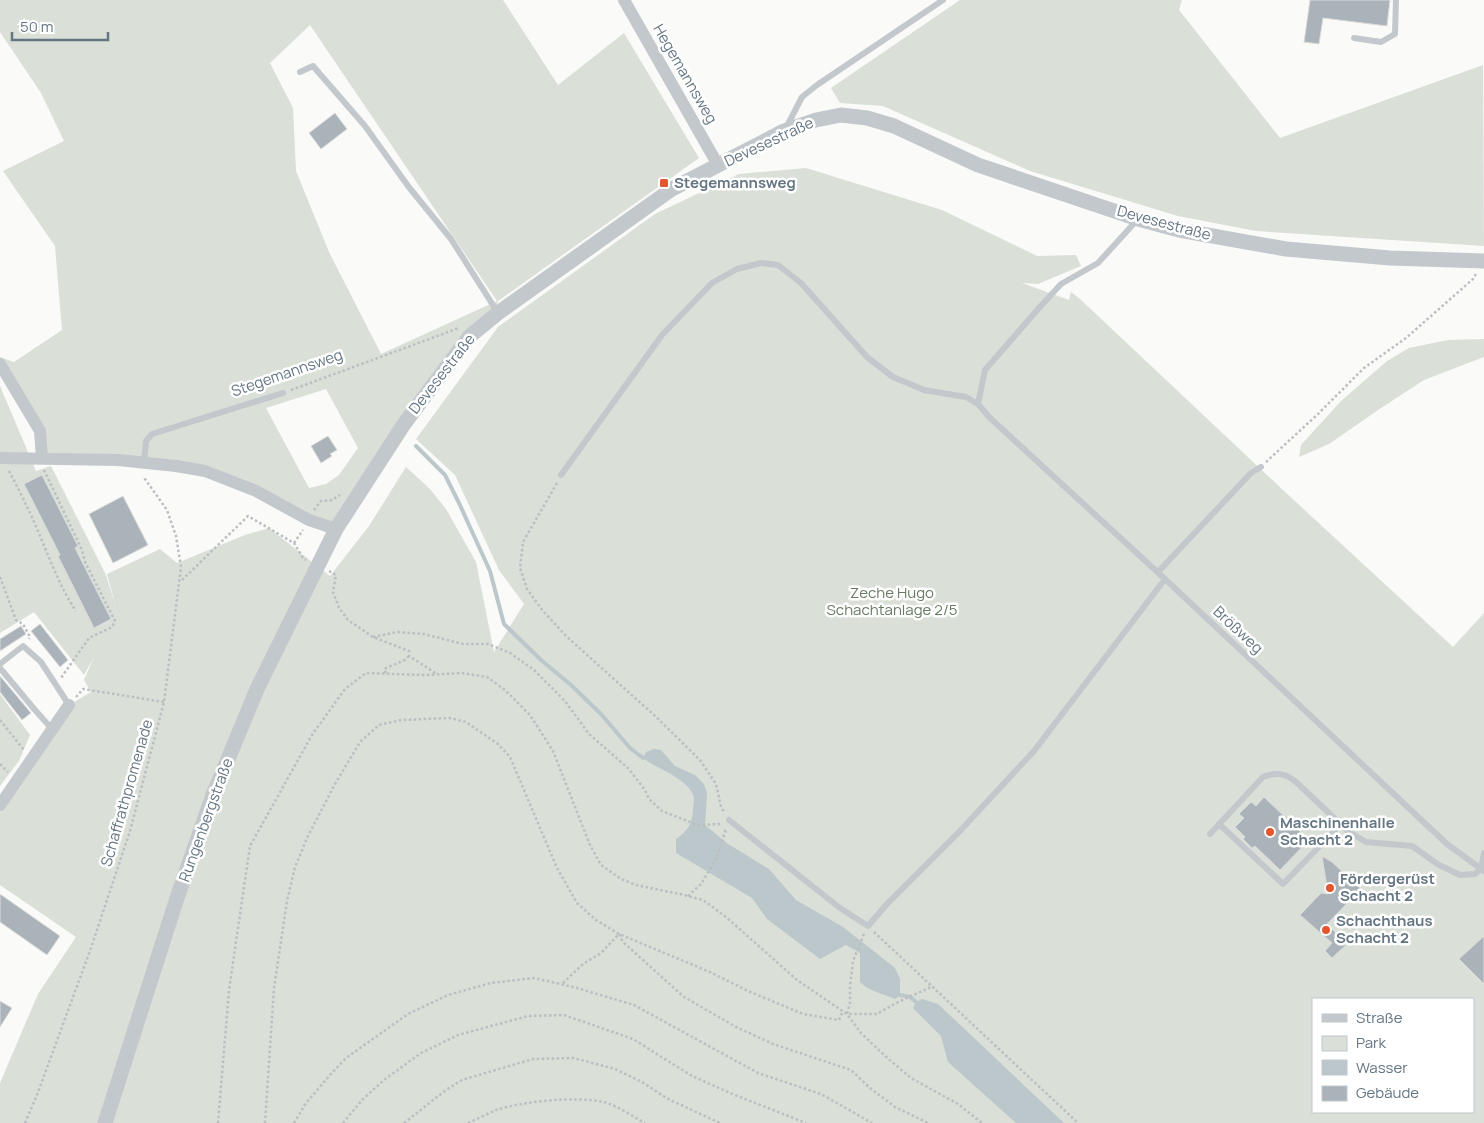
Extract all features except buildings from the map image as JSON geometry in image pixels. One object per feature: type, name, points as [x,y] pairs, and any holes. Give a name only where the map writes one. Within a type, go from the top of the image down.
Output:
[{"type":"street","name":"Hegemannsweg","points":[[624,0],[718,165]]},
{"type":"street","name":"Devesestraße","points":[[336,529],[404,424],[470,336],[498,313],[672,189],[784,131],[816,120],[841,115],[867,118],[894,126],[978,164],[1179,230],[1286,249],[1482,265]]},
{"type":"street","points":[[0,364],[40,431],[40,458]]},
{"type":"street","points":[[1,458],[118,460],[205,471],[256,491],[310,520],[336,529]]},
{"type":"street","name":"Rungenbergstraße","points":[[105,1123],[177,898],[213,795],[258,688],[336,529]]},
{"type":"street","points":[[0,805],[69,705]]},
{"type":"lane","points":[[784,131],[802,97],[943,0]]},
{"type":"lane","points":[[1354,38],[1381,42],[1394,34],[1396,0]]},
{"type":"lane","points":[[300,72],[312,66],[366,126],[408,186],[451,239],[498,313]]},
{"type":"lane","points":[[562,475],[662,335],[712,283],[737,269],[761,263],[778,265],[801,283],[867,357],[893,377],[924,390],[966,397],[978,404],[985,370],[1009,342],[1061,284],[1098,263],[1138,218]]},
{"type":"lane","name":"Stegemannsweg","points":[[144,464],[146,441],[152,434],[283,393]]},
{"type":"lane","name":"Brößweg","points":[[978,404],[989,417],[1158,572],[1447,844],[1483,870]]},
{"type":"lane","points":[[1158,572],[1251,473],[1261,467]]},
{"type":"lane","points":[[730,820],[840,908],[868,926],[1034,751],[1165,579]]},
{"type":"lane","points":[[0,664],[23,646],[41,662],[69,705]]},
{"type":"lane","points":[[0,668],[52,729]]},
{"type":"lane","points":[[1210,834],[1263,777],[1280,773],[1295,781],[1357,838],[1366,842],[1412,846],[1439,865],[1460,875],[1475,874],[1483,870],[1484,853]]},
{"type":"lane","points":[[1219,824],[1283,884],[1341,824]]},
{"type":"path","points":[[1261,467],[1364,368],[1406,338],[1473,279],[1482,265]]},
{"type":"path","name":"Stegemannsweg","points":[[283,393],[461,327]]},
{"type":"path","points":[[1,458],[34,523],[56,577],[76,611]]},
{"type":"path","points":[[40,458],[82,550],[85,562],[115,621],[112,627],[89,638],[56,685]]},
{"type":"path","name":"Schaffrathpromenade","points":[[25,1123],[91,948],[127,840],[164,702],[182,567],[176,536],[167,510],[145,479],[144,464]]},
{"type":"path","points":[[562,475],[522,542],[520,568],[527,589],[543,612],[568,637],[653,714],[700,760],[716,784],[721,808],[730,820]]},
{"type":"path","points":[[181,581],[248,516],[294,543],[303,558],[308,561]]},
{"type":"path","points":[[336,575],[334,592],[339,608],[348,620],[373,637],[409,652],[409,656],[437,674]]},
{"type":"path","points":[[0,577],[16,620],[23,624],[30,637],[23,646]]},
{"type":"path","points":[[373,637],[397,632],[424,634],[463,644],[488,644],[510,653],[534,670],[565,701],[589,734],[629,769],[645,790],[649,799],[662,810],[698,826],[727,824],[716,859],[701,884],[688,896]]},
{"type":"path","points":[[386,674],[384,670],[386,668],[405,660],[409,656]]},
{"type":"path","points":[[218,1123],[229,990],[250,846],[312,735],[346,689],[366,674],[425,675],[462,673],[487,677],[505,690],[530,715],[556,758],[584,831],[601,865],[621,879],[636,886],[703,900],[726,917],[797,980],[847,1014],[867,1038],[911,1078],[958,1104],[982,1123]]},
{"type":"path","points":[[69,705],[83,689],[164,702]]},
{"type":"path","points":[[265,1123],[274,988],[287,901],[295,867],[308,836],[335,784],[360,742],[379,725],[401,720],[450,718],[466,722],[498,744],[510,757],[557,868],[577,903],[596,920],[619,934],[803,1014],[838,1020],[843,1011]]},
{"type":"path","points":[[0,720],[31,759]]},
{"type":"path","points":[[847,1014],[850,1003],[853,961],[868,926],[1078,1123]]},
{"type":"path","points":[[562,984],[583,964],[601,952],[619,934]]},
{"type":"path","points":[[619,934],[623,942],[684,997],[773,1044],[851,1070],[871,1089],[895,1107],[928,1123]]},
{"type":"path","points":[[294,1123],[306,1103],[346,1058],[408,1014],[448,995],[491,983],[534,978],[562,984],[634,1005],[758,1073],[822,1094],[872,1123]]},
{"type":"path","points":[[847,1014],[877,1014],[934,986]]},
{"type":"path","points":[[343,1123],[370,1093],[421,1053],[458,1035],[528,1016],[564,1015],[633,1039],[692,1076],[806,1123]]},
{"type":"path","points":[[404,1123],[462,1080],[533,1059],[574,1058],[615,1069],[642,1082],[668,1099],[720,1123]]},
{"type":"path","points":[[468,1123],[495,1111],[525,1103],[572,1100],[605,1103],[645,1123]]},
{"type":"green space","points":[[0,0],[503,0],[558,85],[624,33],[699,158],[498,301],[496,309],[336,529],[205,471],[42,458],[40,431],[0,364],[0,357],[14,362],[62,330],[55,246],[3,171],[64,141],[41,93],[0,32]],"holes":[[[310,25],[497,301],[381,354],[329,252],[296,171],[293,108],[270,63]],[[326,389],[358,448],[339,475],[326,484],[309,488],[266,408]]]},
{"type":"green space","points":[[960,0],[1182,0],[1179,10],[1280,138],[1483,65],[1484,246],[1256,231],[1178,216],[1030,171],[883,106],[840,103],[831,88]]},
{"type":"green space","name":"Zeche Hugo Schachtanlage 2/5","points":[[806,168],[942,210],[1037,256],[1076,255],[1081,266],[1038,284],[1022,283],[1069,300],[1071,292],[1080,299],[1453,647],[1484,613],[1484,1123],[0,1123],[0,1083],[38,994],[76,937],[0,885],[0,805],[69,705],[91,692],[84,680],[94,657],[84,675],[34,612],[0,633],[0,386],[36,471],[51,466],[106,575],[116,607],[107,574],[160,549],[177,563],[245,535],[269,528],[330,576],[369,526],[406,467],[430,489],[446,509],[476,562],[494,652],[524,604],[499,570],[455,475],[416,439],[498,327],[655,214],[739,174]]},
{"type":"green space","points":[[1484,339],[1484,357],[1424,380],[1329,444],[1299,457],[1301,445],[1341,401],[1387,361],[1409,348],[1448,340]]},
{"type":"green space","points":[[0,694],[30,735],[19,761],[0,786]]},
{"type":"water","points":[[654,749],[661,750],[675,766],[695,775],[704,784],[707,793],[705,825],[728,844],[769,869],[796,900],[843,927],[895,968],[900,979],[900,995],[895,999],[872,990],[860,982],[860,953],[846,945],[820,959],[767,919],[752,898],[676,853],[676,839],[689,827],[692,819],[694,797],[685,784],[643,758],[646,752]]},
{"type":"water","points":[[922,999],[938,1004],[1064,1123],[1016,1123],[948,1062],[941,1036],[913,1008],[916,1002]]},
{"type":"waterway","points":[[416,446],[445,475],[459,503],[490,571],[504,624],[541,660],[571,685],[601,714],[630,748],[643,758]]},
{"type":"waterway","points":[[900,995],[910,997],[916,1002]]},
{"type":"place","name":"Stegemannsweg","points":[[664,183]]},
{"type":"place","name":"Maschinenhalle Schacht 2","points":[[1270,832]]},
{"type":"place","name":"Fördergerüst Schacht 2","points":[[1330,888]]},
{"type":"place","name":"Schachthaus Schacht 2","points":[[1326,930]]}]
